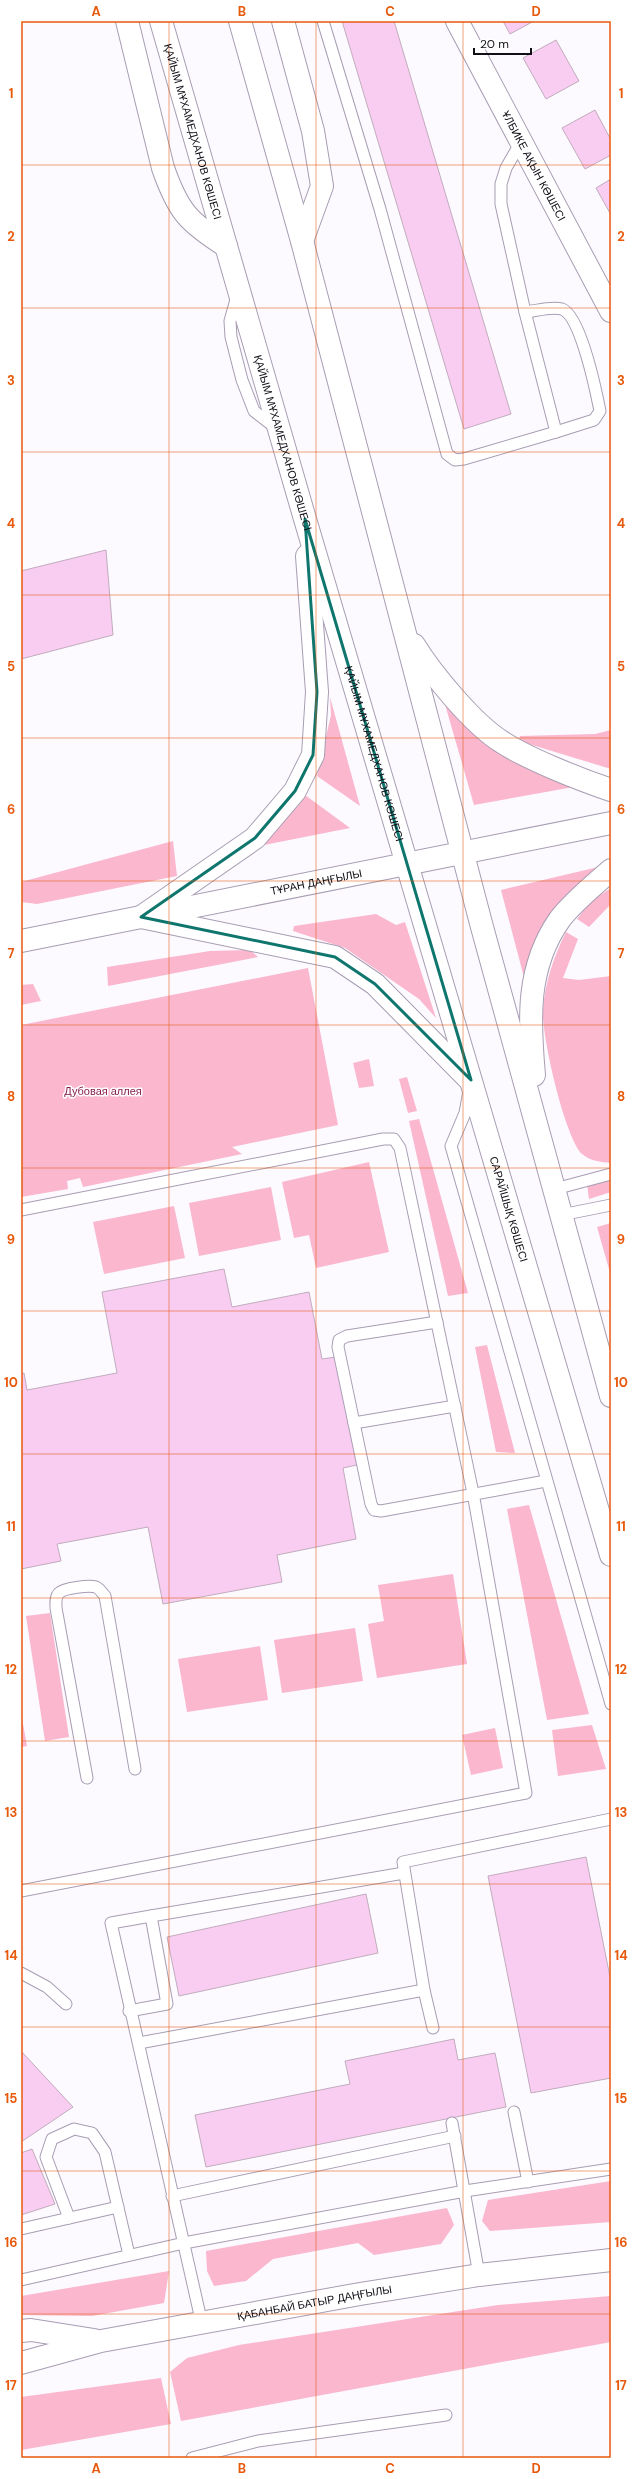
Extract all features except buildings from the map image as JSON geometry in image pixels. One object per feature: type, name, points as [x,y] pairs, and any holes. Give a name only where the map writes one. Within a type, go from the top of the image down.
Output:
[{"type":"main road","points":[[127,21],[163,168],[171,190],[190,221],[226,246]]},
{"type":"main road","name":"ҚАЙЫМ МҰХАМЕДХАНОВ КӨШЕСІ","points":[[161,21],[406,864]]},
{"type":"main road","points":[[240,21],[302,241],[402,628],[611,1396]]},
{"type":"main road","points":[[283,21],[313,132],[322,186],[302,241]]},
{"type":"main road","name":"ҰЛБИКЕ АҚЫН КӨШЕСІ","points":[[457,21],[611,311]]},
{"type":"main road","points":[[141,917],[255,838],[295,791],[313,755],[317,692],[313,652],[305,518]]},
{"type":"main road","points":[[402,628],[431,672],[474,718],[501,742],[532,758],[611,790]]},
{"type":"main road","name":"ТҰРАН ДАҢҒЫЛЫ","points":[[21,941],[611,823]]},
{"type":"main road","name":"САРАЙШЫҚ КӨШЕСІ","points":[[406,864],[611,1555]]},
{"type":"main road","points":[[537,1122],[529,1020],[534,978],[546,944],[560,919],[611,870]]},
{"type":"main road","points":[[141,917],[335,958],[376,984],[471,1080]]},
{"type":"main road","name":"ҚАБАНБАЙ БАТЫР ДАҢҒЫЛЫ","points":[[21,2363],[102,2341],[360,2294],[479,2275],[611,2260]]},
{"type":"main road","points":[[21,2331],[31,2330],[102,2341]]},
{"type":"lane","points":[[323,21],[380,209],[448,454],[455,460],[464,460],[556,432],[594,420],[598,416],[600,411],[592,369],[572,318],[563,310],[556,308],[525,312]]},
{"type":"lane","points":[[521,142],[506,168],[502,179],[501,204],[525,312],[556,432]]},
{"type":"lane","points":[[471,1080],[465,1113],[451,1146],[611,1704]]},
{"type":"lane","points":[[21,1210],[376,1141],[394,1139],[400,1148],[473,1493],[526,1793],[21,1891]]},
{"type":"lane","points":[[554,1189],[611,1174]]},
{"type":"lane","points":[[561,1215],[611,1205]]},
{"type":"lane","points":[[438,1322],[347,1336],[339,1340],[338,1347],[371,1504],[374,1510],[381,1511],[473,1493],[546,1481]]},
{"type":"lane","points":[[354,1423],[455,1406]]},
{"type":"lane","points":[[86,1778],[56,1608],[58,1594],[64,1591],[94,1587],[99,1589],[104,1596],[135,1769]]},
{"type":"lane","points":[[433,2028],[424,1990],[403,1862],[611,1819]]},
{"type":"lane","points":[[202,2324],[172,2196],[139,2043],[129,2011],[111,1923],[404,1873]]},
{"type":"lane","points":[[129,2011],[167,2004],[151,1916]]},
{"type":"lane","points":[[21,1973],[48,1987],[66,2004]]},
{"type":"lane","points":[[139,2043],[424,1990]]},
{"type":"lane","points":[[514,2112],[528,2182]]},
{"type":"lane","points":[[452,2123],[479,2275]]},
{"type":"lane","points":[[69,2218],[46,2157],[52,2139],[74,2129],[92,2133],[105,2152],[129,2255]]},
{"type":"lane","points":[[172,2196],[455,2136]]},
{"type":"lane","points":[[21,2280],[184,2243],[465,2191],[611,2169]]},
{"type":"lane","points":[[21,2229],[118,2207]]},
{"type":"lane","points":[[192,2458],[258,2442],[446,2415]]},
{"type":"highlighted area","points":[[305,519],[471,1080],[375,984],[335,957],[141,917],[255,838],[295,791],[313,755],[317,692]]},
{"type":"green space","points":[[442,694],[585,785],[474,805]]},
{"type":"green space","points":[[330,697],[360,806],[317,776],[331,715]]},
{"type":"green space","points":[[611,730],[611,769],[519,741],[520,736],[595,734]]},
{"type":"green space","points":[[305,795],[350,828],[264,845]]},
{"type":"green space","points":[[173,841],[177,876],[37,904],[21,902],[21,882]]},
{"type":"green space","points":[[611,864],[526,985],[501,890]]},
{"type":"green space","points":[[611,888],[611,904],[589,927],[577,919],[591,901]]},
{"type":"green space","points":[[376,914],[396,925],[405,922],[436,1018],[419,999],[345,948],[293,931],[294,926]]},
{"type":"green space","points":[[566,932],[578,939],[563,978],[579,980],[611,976],[611,1163],[600,1162],[588,1158],[582,1154],[575,1144],[568,1128],[555,1085],[550,1062],[543,1022],[544,1000],[551,970]]},
{"type":"green space","points":[[250,950],[258,957],[108,986],[107,967],[210,951]]},
{"type":"green space","name":"Дубовая аллея","points":[[308,968],[338,1125],[232,1147],[242,1154],[83,1187],[80,1178],[67,1181],[68,1189],[21,1197],[21,1025]]},
{"type":"green space","points":[[33,984],[41,1001],[21,1005],[21,985]]},
{"type":"green space","points":[[369,1059],[374,1086],[359,1088],[353,1063]]},
{"type":"green space","points":[[407,1077],[417,1111],[408,1113],[399,1079]]},
{"type":"green space","points":[[419,1119],[468,1293],[448,1296],[409,1121]]},
{"type":"green space","points":[[369,1162],[389,1252],[316,1268],[309,1235],[294,1238],[282,1182]]},
{"type":"green space","points":[[609,1180],[611,1192],[589,1199],[587,1184]]},
{"type":"green space","points":[[271,1187],[281,1240],[199,1256],[189,1203]]},
{"type":"green space","points":[[174,1206],[185,1258],[104,1274],[93,1222]]},
{"type":"green space","points":[[611,1223],[611,1276],[597,1227]]},
{"type":"green space","points":[[487,1345],[515,1453],[496,1452],[475,1347]]},
{"type":"green space","points":[[529,1505],[589,1714],[547,1720],[507,1509]]},
{"type":"green space","points":[[453,1574],[467,1664],[377,1678],[368,1624],[384,1621],[378,1585]]},
{"type":"green space","points":[[50,1613],[69,1737],[45,1741],[26,1616]]},
{"type":"green space","points":[[355,1628],[363,1681],[282,1693],[274,1640]]},
{"type":"green space","points":[[260,1646],[268,1700],[187,1712],[178,1659]]},
{"type":"green space","points":[[21,1713],[27,1746],[21,1747]]},
{"type":"green space","points":[[592,1725],[606,1769],[558,1776],[552,1730]]},
{"type":"green space","points":[[495,1728],[503,1768],[471,1775],[462,1735]]},
{"type":"green space","points":[[611,2181],[611,2222],[490,2231],[482,2221],[488,2200]]},
{"type":"green space","points":[[447,2208],[454,2225],[441,2244],[374,2255],[358,2243],[273,2259],[246,2281],[214,2286],[207,2271],[206,2251]]},
{"type":"green space","points":[[169,2271],[164,2303],[92,2316],[21,2315],[21,2296]]},
{"type":"green space","points":[[611,2296],[611,2342],[181,2421],[170,2372],[187,2358],[239,2345],[498,2305]]},
{"type":"green space","points":[[161,2378],[171,2424],[21,2450],[21,2397]]}]
